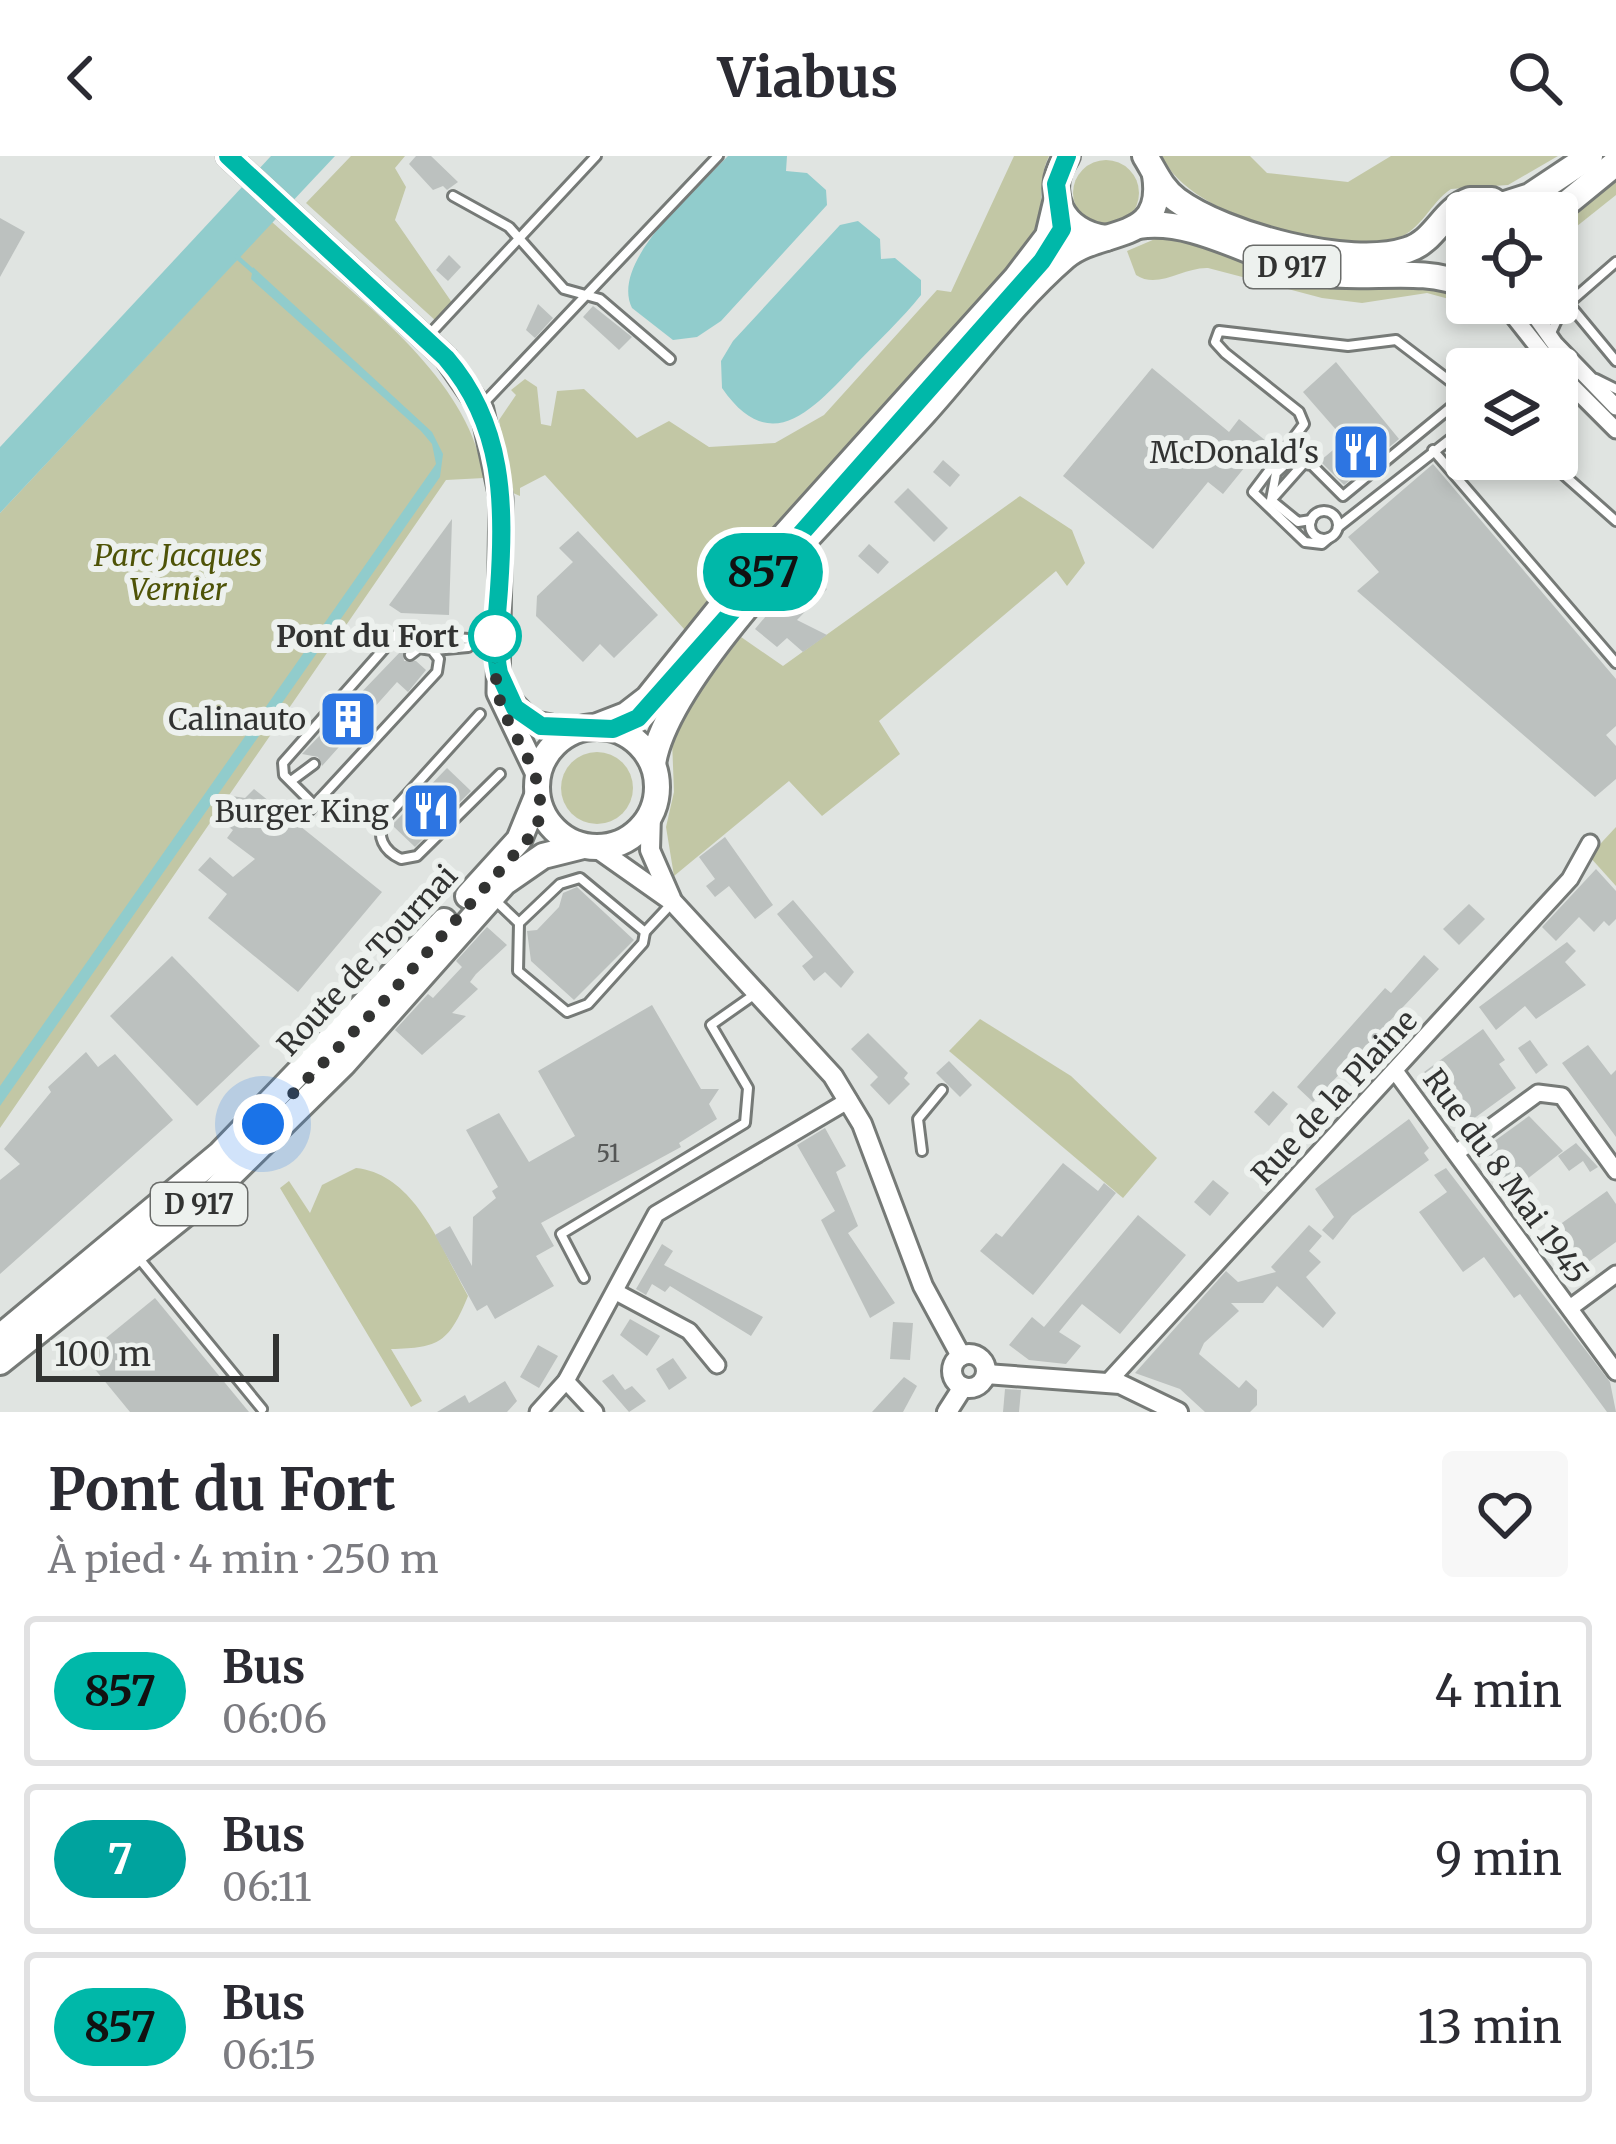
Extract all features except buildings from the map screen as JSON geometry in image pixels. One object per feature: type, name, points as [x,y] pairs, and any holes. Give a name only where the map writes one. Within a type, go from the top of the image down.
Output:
[{"type":"main road","points":[[228,156],[463,378],[480,407],[496,455],[502,508],[495,658],[501,704],[561,836],[589,846],[628,838],[651,814],[657,789],[653,764],[640,744],[594,729],[541,726],[523,716],[508,698],[495,658]]},
{"type":"main road","points":[[539,794],[550,749],[626,715],[648,698],[729,597],[1016,278],[1043,245],[1060,207],[1057,178],[1067,156]]},
{"type":"main road","points":[[1536,192],[1590,156]]},
{"type":"main road","points":[[1578,195],[1616,163]]},
{"type":"main road","points":[[653,764],[670,711],[727,632],[1054,268],[1078,248],[1138,226],[1154,203],[1150,165]]},
{"type":"main road","name":"D 917","points":[[1150,165],[1178,201],[1204,215],[1311,249],[1398,253],[1438,229]]},
{"type":"main road","points":[[1060,207],[1079,230],[1106,238]]},
{"type":"main road","points":[[1446,216],[1438,229],[1437,253],[1446,264]]},
{"type":"main road","name":"D 917","points":[[1138,226],[1173,226],[1314,272],[1446,281]]},
{"type":"main road","name":"Route de Tournai","points":[[0,1337],[184,1187],[273,1102],[513,849],[539,794]]},
{"type":"main road","name":"Route de Tournai","points":[[0,1362],[215,1190],[344,1064],[490,896],[533,861],[589,846]]},
{"type":"street","points":[[1519,324],[1538,348]]},
{"type":"street","points":[[1541,324],[1616,407]]},
{"type":"street","points":[[1578,393],[1616,430]]},
{"type":"street","points":[[651,814],[651,853],[673,902]]},
{"type":"street","name":"Rue de la Plaine","points":[[1108,1382],[1570,879],[1590,843]]},
{"type":"street","points":[[589,846],[673,902],[812,1048],[849,1100],[923,1286],[961,1356]]},
{"type":"street","name":"Rue du 8 Mai 1945","points":[[1395,1071],[1616,1372]]},
{"type":"street","points":[[1456,1153],[1538,1093],[1551,1091],[1562,1096],[1616,1171]]},
{"type":"street","points":[[538,1412],[566,1381],[656,1214],[849,1100]]},
{"type":"street","points":[[1570,1308],[1616,1274]]},
{"type":"street","points":[[616,1292],[689,1331],[717,1365]]},
{"type":"street","points":[[961,1356],[979,1358],[986,1374]]},
{"type":"street","points":[[961,1356],[952,1372],[963,1387]]},
{"type":"street","points":[[986,1374],[1108,1382],[1143,1392],[1178,1412]]},
{"type":"street","points":[[946,1412],[963,1387],[980,1385],[986,1374]]},
{"type":"street","points":[[566,1381],[595,1412]]},
{"type":"lane","points":[[425,339],[596,156]]},
{"type":"lane","points":[[480,407],[718,156]]},
{"type":"lane","points":[[453,196],[520,238],[564,290],[600,299],[670,359]]},
{"type":"lane","points":[[1578,294],[1616,262]]},
{"type":"lane","points":[[1578,315],[1616,361]]},
{"type":"lane","points":[[1549,336],[1556,324]]},
{"type":"lane","points":[[1446,378],[1396,340],[1348,346],[1220,332],[1215,341],[1298,412],[1304,424],[1253,492],[1306,542],[1322,544],[1446,441]]},
{"type":"lane","points":[[1580,372],[1616,389]]},
{"type":"lane","points":[[1358,513],[1321,512],[1298,522],[1271,500],[1276,472],[1289,461],[1304,463],[1343,496],[1446,411]]},
{"type":"lane","points":[[1433,450],[1616,663]]},
{"type":"lane","points":[[1570,480],[1616,521]]},
{"type":"lane","points":[[1334,515],[1338,527]]},
{"type":"lane","points":[[1311,520],[1313,533],[1329,538]]},
{"type":"lane","points":[[314,805],[282,769],[286,759],[326,720],[341,695],[397,634],[468,643],[419,648],[410,655]]},
{"type":"lane","points":[[304,816],[435,675],[440,664],[432,650]]},
{"type":"lane","points":[[480,714],[385,819],[380,831],[383,845],[401,859],[417,856],[500,774]]},
{"type":"lane","points":[[290,780],[301,779],[314,764]]},
{"type":"lane","points":[[0,1348],[200,1185],[298,1089],[509,866],[533,835],[539,794]]},
{"type":"lane","points":[[645,932],[580,878],[560,884],[519,923],[518,971],[567,1012],[588,1004],[673,902]]},
{"type":"lane","points":[[490,896],[519,923]]},
{"type":"lane","points":[[584,1278],[561,1234],[745,1123],[748,1088],[711,1025],[759,992]]},
{"type":"lane","points":[[922,1151],[918,1119],[942,1090]]},
{"type":"lane","points":[[136,1255],[262,1409]]},
{"type":"green space","points":[[351,156],[405,156],[395,168],[406,187],[395,220],[453,304],[436,321],[306,203]]},
{"type":"green space","points":[[1014,156],[1049,156],[1035,237],[685,630],[545,475],[520,488],[520,496],[513,493],[499,420],[516,395],[511,390],[525,379],[537,387],[541,424],[551,426],[557,391],[584,389],[637,438],[669,421],[709,447],[775,443],[824,415],[937,290],[951,292]]},
{"type":"green space","points":[[1162,156],[1250,156],[1267,173],[1348,182],[1391,156],[1558,156],[1508,185],[1451,189],[1405,234],[1370,242],[1303,236],[1266,226],[1201,197],[1177,178]]},
{"type":"green space","points":[[1106,160],[1129,170],[1139,193],[1129,216],[1106,226],[1083,216],[1073,193],[1083,170]]},
{"type":"green space","points":[[1616,180],[1616,195],[1578,225],[1578,208]]},
{"type":"green space","name":"Parc Jacques Vernier","points":[[272,222],[430,368],[473,439],[484,478],[446,480],[0,1128],[0,513]]},
{"type":"green space","points":[[1182,238],[1446,291],[1446,298],[1427,293],[1362,303],[1322,298],[1208,268],[1144,279],[1136,275],[1127,251],[1155,239]]},
{"type":"green space","points":[[1020,496],[1072,530],[1085,563],[1067,586],[1056,571],[879,721],[900,754],[822,816],[789,781],[674,876],[666,827],[674,792],[672,740],[690,704],[741,637],[783,666]]},
{"type":"green space","points":[[597,752],[622,763],[633,788],[622,813],[597,824],[572,813],[561,788],[572,763]]},
{"type":"green space","points":[[1616,827],[1616,886],[1589,856]]},
{"type":"green space","points":[[980,1019],[1071,1076],[1157,1158],[1123,1198],[949,1051]]},
{"type":"green space","points":[[356,1168],[377,1173],[410,1198],[468,1296],[455,1324],[441,1339],[421,1347],[391,1349],[422,1401],[411,1407],[280,1188],[289,1181],[310,1213],[322,1185]]},
{"type":"water","points":[[271,156],[335,156],[0,513],[0,447]]},
{"type":"water","points":[[728,156],[787,156],[786,171],[807,173],[826,190],[827,205],[721,321],[697,337],[673,340],[632,308],[628,289],[633,269],[660,227]]},
{"type":"water","points":[[858,221],[880,239],[881,259],[895,258],[921,280],[921,295],[808,410],[791,420],[758,421],[722,388],[721,361],[733,341],[840,225]]},
{"type":"water","points":[[253,267],[432,432],[443,454],[440,477],[0,1106],[0,1086],[436,464],[432,444],[421,431],[251,279]]},
{"type":"waterway","points":[[237,257],[255,273]]},
{"type":"bus line","name":"857","points":[[228,156],[446,358],[471,389],[482,410],[499,471],[502,546],[495,658],[499,673],[508,698],[531,722],[575,731],[613,729],[646,712],[712,629],[1042,261],[1062,229],[1064,216],[1056,184],[1067,156]]},
{"type":"place","name":"McDonald's","points":[[1361,452]]},
{"type":"place","name":"Pont du Fort","points":[[495,636]]},
{"type":"place","name":"Calinauto","points":[[348,719]]},
{"type":"place","name":"Burger King","points":[[431,811]]},
{"type":"route","points":[[263,1124],[383,1002],[509,866],[536,830],[542,810],[538,776],[501,704],[495,636]]}]
